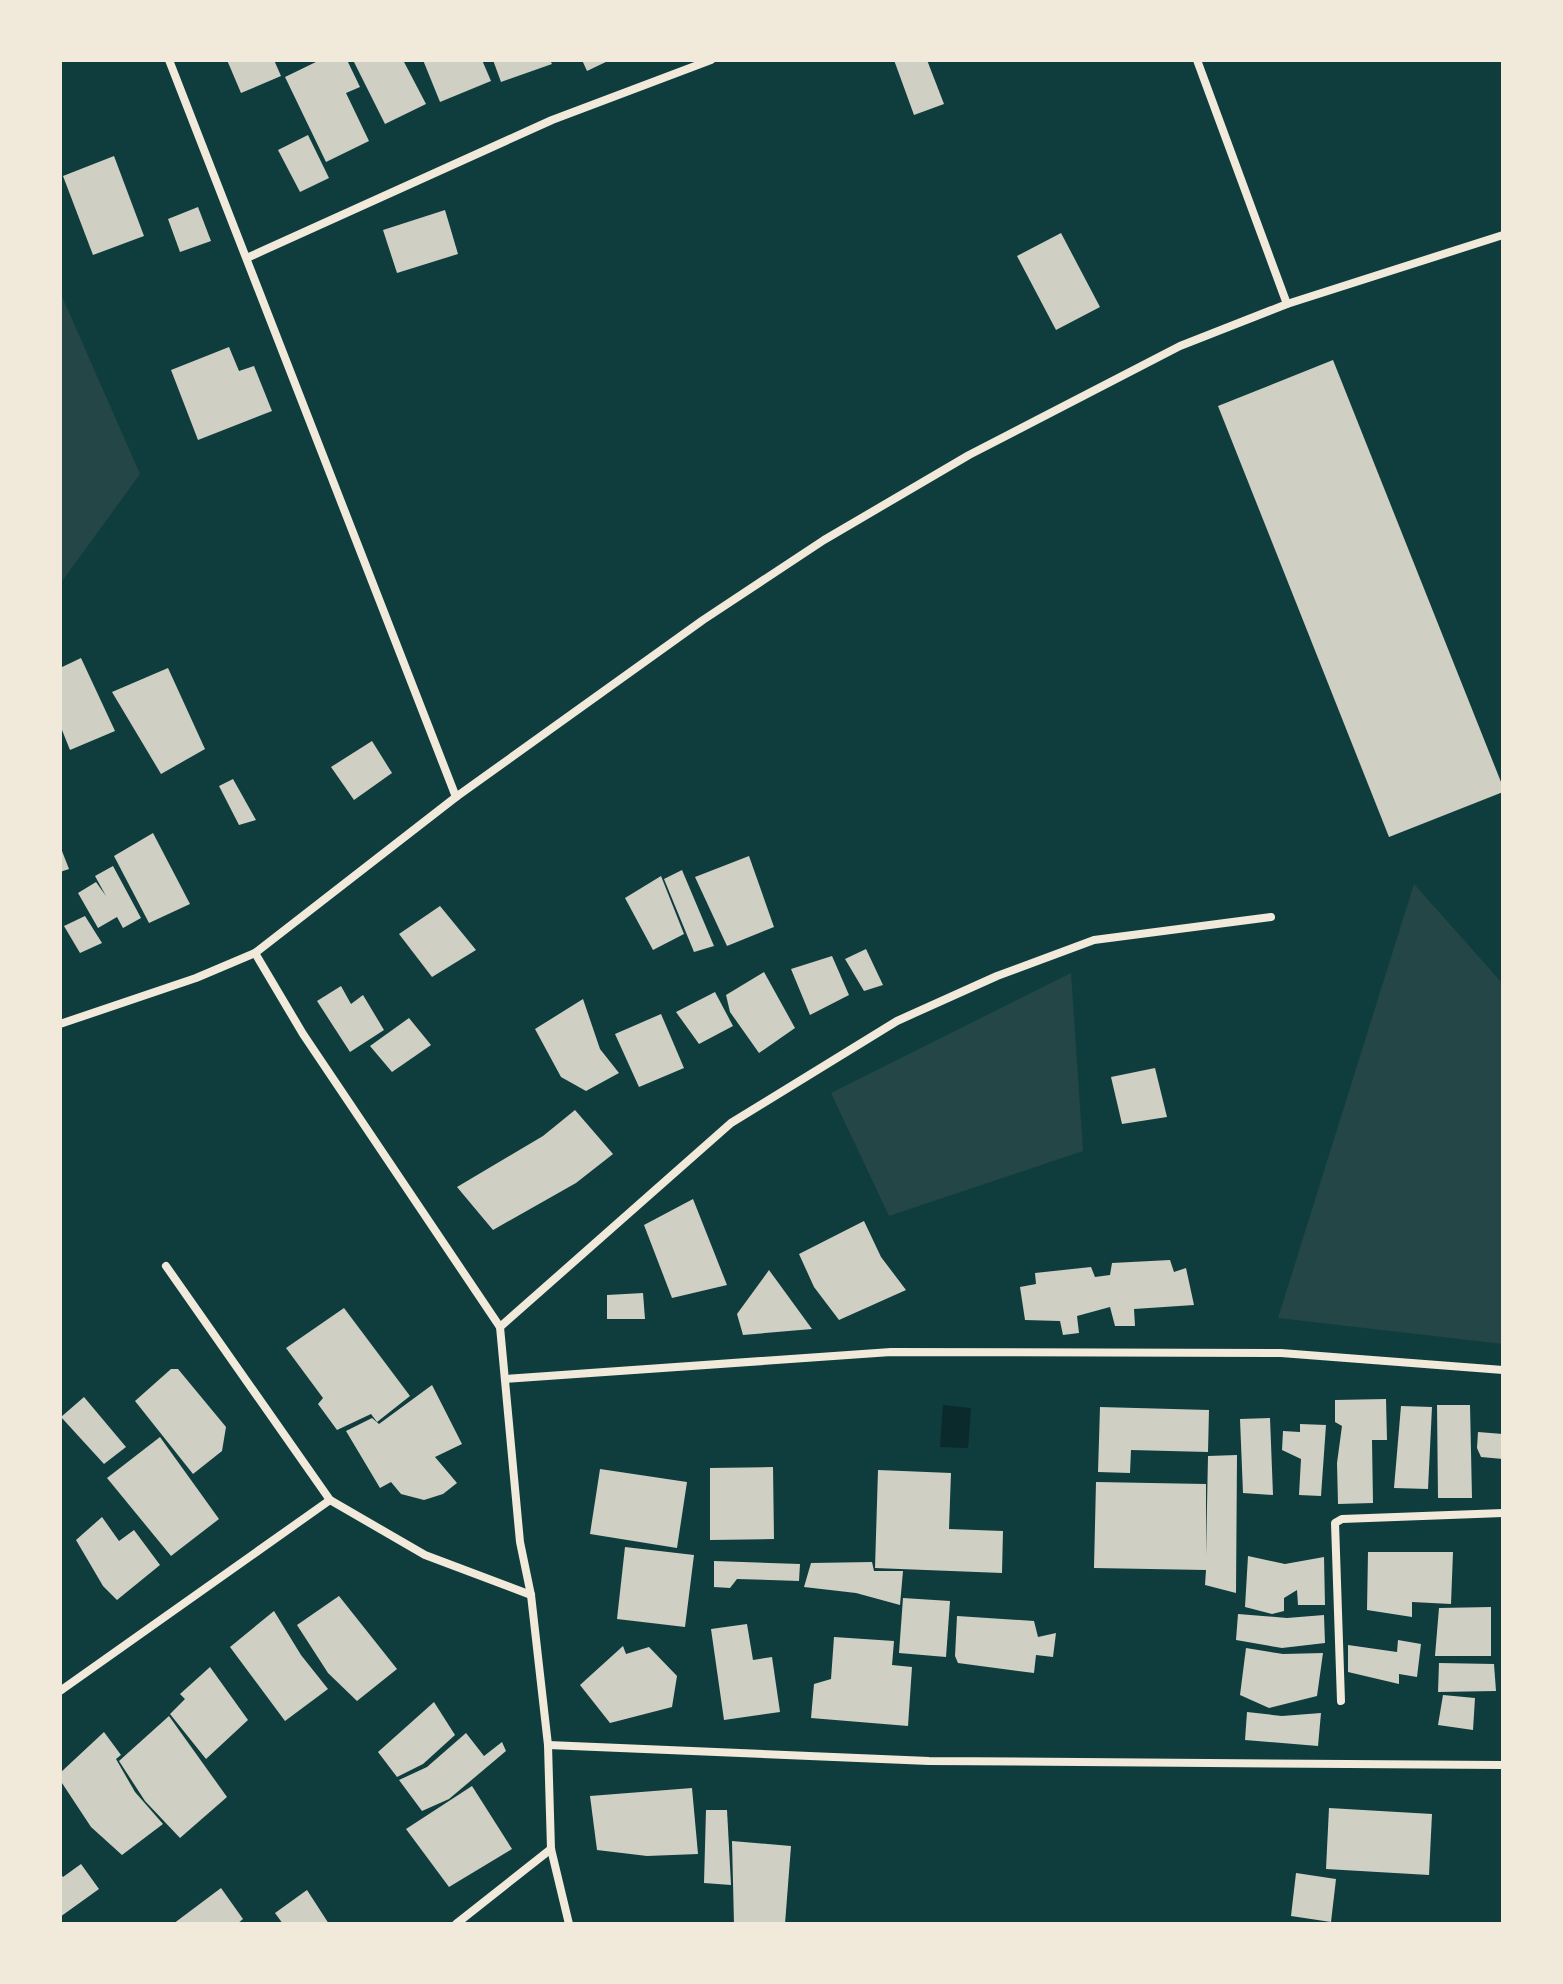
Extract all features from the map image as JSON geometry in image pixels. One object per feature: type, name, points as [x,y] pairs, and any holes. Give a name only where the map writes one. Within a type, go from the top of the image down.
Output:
[{"type":"street","points":[[169,60],[249,257],[456,797]]},
{"type":"street","points":[[249,257],[552,120],[711,60]]},
{"type":"street","points":[[1197,60],[1287,304]]},
{"type":"street","points":[[60,1024],[196,978],[255,953],[456,797],[703,620],[851,525],[969,455],[1180,346],[1287,304],[1503,235]]},
{"type":"street","points":[[500,1327],[731,1123],[897,1021],[997,976],[1094,940],[1271,917]]},
{"type":"street","points":[[255,953],[303,1034],[500,1327],[520,1542],[531,1595],[548,1745],[551,1849],[569,1924]]},
{"type":"street","points":[[166,1266],[330,1500],[425,1555],[531,1595]]},
{"type":"street","points":[[505,1379],[891,1352],[1281,1353],[1503,1370]]},
{"type":"street","points":[[60,1691],[330,1500]]},
{"type":"street","points":[[1341,1701],[1335,1523],[1342,1519],[1503,1513]]},
{"type":"street","points":[[548,1745],[929,1761],[1503,1765]]},
{"type":"street","points":[[456,1924],[551,1849]]},
{"type":"shaded area","points":[[60,292],[140,474],[60,584]]},
{"type":"shaded area","points":[[1414,884],[1503,984],[1503,1344],[1278,1318]]},
{"type":"shaded area","points":[[1071,973],[1083,1151],[889,1216],[831,1093]]},
{"type":"shaded area","points":[[943,1405],[971,1408],[968,1448],[940,1447]]},
{"type":"building","points":[[227,60],[274,60],[281,76],[241,93]]},
{"type":"building","points":[[320,60],[347,60],[360,87],[346,93],[369,141],[326,162],[285,77]]},
{"type":"building","points":[[353,60],[403,60],[426,104],[385,124]]},
{"type":"building","points":[[423,60],[482,60],[491,81],[440,102]]},
{"type":"building","points":[[493,60],[550,60],[552,64],[501,82]]},
{"type":"building","points":[[582,60],[610,60],[587,71]]},
{"type":"building","points":[[894,60],[927,60],[944,104],[914,115]]},
{"type":"building","points":[[308,135],[329,178],[300,192],[278,150]]},
{"type":"building","points":[[114,156],[144,236],[93,255],[63,176]]},
{"type":"building","points":[[198,207],[211,241],[180,252],[168,219]]},
{"type":"building","points":[[445,210],[458,254],[397,273],[383,230]]},
{"type":"building","points":[[1061,233],[1100,307],[1056,330],[1017,256]]},
{"type":"building","points":[[229,347],[239,371],[254,366],[272,411],[198,440],[171,370]]},
{"type":"building","points":[[1333,360],[1503,787],[1503,792],[1389,837],[1218,406]]},
{"type":"building","points":[[81,658],[115,731],[70,750],[60,725],[60,668]]},
{"type":"building","points":[[168,668],[205,749],[161,774],[112,692]]},
{"type":"building","points":[[372,741],[392,773],[354,800],[331,767]]},
{"type":"building","points":[[233,779],[256,820],[239,825],[219,786]]},
{"type":"building","points":[[153,833],[190,904],[149,923],[114,856]]},
{"type":"building","points":[[60,846],[69,869],[60,872]]},
{"type":"building","points":[[749,856],[774,927],[727,946],[695,877]]},
{"type":"building","points":[[113,866],[141,918],[123,928],[117,917],[98,928],[78,893],[96,882],[106,896],[95,876]]},
{"type":"building","points":[[682,870],[714,946],[694,952],[664,879]]},
{"type":"building","points":[[661,876],[684,934],[653,950],[625,898]]},
{"type":"building","points":[[440,906],[476,950],[432,977],[399,934]]},
{"type":"building","points":[[85,916],[102,943],[80,953],[64,926]]},
{"type":"building","points":[[866,949],[883,985],[864,991],[845,959]]},
{"type":"building","points":[[832,956],[849,995],[810,1015],[791,969]]},
{"type":"building","points":[[764,972],[795,1028],[759,1053],[730,1012],[726,995]]},
{"type":"building","points":[[341,986],[351,1004],[363,995],[384,1030],[350,1052],[317,1001]]},
{"type":"building","points":[[715,992],[733,1026],[699,1044],[676,1012]]},
{"type":"building","points":[[583,999],[600,1049],[619,1073],[586,1091],[561,1077],[535,1029]]},
{"type":"building","points":[[661,1014],[684,1068],[639,1087],[615,1034]]},
{"type":"building","points":[[409,1018],[431,1045],[392,1072],[370,1046]]},
{"type":"building","points":[[1155,1068],[1167,1117],[1122,1124],[1111,1077]]},
{"type":"building","points":[[575,1110],[613,1154],[576,1183],[493,1230],[457,1187],[543,1136]]},
{"type":"building","points":[[693,1199],[727,1285],[672,1298],[644,1225]]},
{"type":"building","points":[[864,1221],[881,1257],[906,1290],[839,1320],[814,1287],[799,1254]]},
{"type":"building","points":[[1170,1260],[1174,1272],[1186,1268],[1194,1305],[1134,1309],[1135,1326],[1115,1326],[1110,1307],[1077,1316],[1079,1333],[1063,1335],[1060,1321],[1025,1320],[1020,1287],[1036,1284],[1035,1273],[1091,1267],[1095,1277],[1110,1275],[1112,1263]]},
{"type":"building","points":[[769,1270],[812,1329],[743,1335],[737,1314]]},
{"type":"building","points":[[643,1293],[645,1319],[607,1319],[607,1295]]},
{"type":"building","points":[[344,1308],[410,1396],[377,1422],[371,1414],[337,1430],[318,1404],[323,1398],[286,1348]]},
{"type":"building","points":[[171,1369],[178,1369],[226,1427],[222,1451],[193,1474],[135,1401]]},
{"type":"building","points":[[432,1385],[462,1444],[435,1457],[457,1483],[443,1494],[424,1500],[401,1494],[391,1482],[380,1488],[346,1431],[372,1418],[379,1424]]},
{"type":"building","points":[[84,1397],[126,1447],[104,1464],[61,1417]]},
{"type":"building","points":[[1386,1399],[1387,1440],[1372,1440],[1373,1503],[1338,1504],[1337,1463],[1342,1426],[1335,1422],[1335,1400]]},
{"type":"building","points":[[1437,1405],[1470,1405],[1472,1498],[1438,1498]]},
{"type":"building","points":[[1401,1406],[1432,1407],[1428,1489],[1394,1488]]},
{"type":"building","points":[[1100,1407],[1209,1410],[1208,1452],[1131,1450],[1130,1473],[1098,1472]]},
{"type":"building","points":[[1270,1418],[1273,1495],[1243,1493],[1240,1419]]},
{"type":"building","points":[[1300,1424],[1326,1425],[1321,1496],[1299,1495],[1301,1459],[1282,1450],[1283,1431],[1300,1432]]},
{"type":"building","points":[[1478,1432],[1503,1434],[1503,1459],[1481,1457],[1477,1448]]},
{"type":"building","points":[[160,1437],[219,1519],[171,1556],[107,1478]]},
{"type":"building","points":[[1237,1455],[1236,1593],[1205,1585],[1206,1570],[1094,1568],[1096,1482],[1206,1484],[1206,1556],[1208,1456]]},
{"type":"building","points":[[773,1467],[774,1539],[710,1540],[710,1468]]},
{"type":"building","points":[[600,1469],[687,1482],[677,1548],[590,1534]]},
{"type":"building","points":[[878,1470],[951,1473],[949,1529],[1003,1531],[1002,1573],[875,1568]]},
{"type":"building","points":[[102,1517],[119,1541],[134,1530],[160,1565],[117,1600],[103,1586],[76,1540]]},
{"type":"building","points":[[625,1547],[694,1555],[685,1627],[617,1619]]},
{"type":"building","points":[[1368,1552],[1453,1552],[1451,1604],[1412,1602],[1412,1617],[1367,1610]]},
{"type":"building","points":[[1248,1556],[1285,1564],[1324,1557],[1325,1605],[1298,1605],[1297,1590],[1284,1598],[1284,1611],[1272,1614],[1245,1607]]},
{"type":"building","points":[[714,1561],[800,1564],[799,1581],[737,1579],[730,1588],[714,1587]]},
{"type":"building","points":[[872,1562],[874,1571],[903,1571],[900,1605],[856,1593],[804,1587],[811,1563]]},
{"type":"building","points":[[339,1596],[397,1669],[357,1701],[328,1673],[297,1625]]},
{"type":"building","points":[[903,1598],[950,1601],[946,1657],[899,1653]]},
{"type":"building","points":[[1491,1607],[1491,1656],[1435,1656],[1439,1608]]},
{"type":"building","points":[[274,1611],[301,1655],[328,1689],[285,1721],[230,1647]]},
{"type":"building","points":[[1238,1614],[1287,1618],[1324,1615],[1325,1643],[1282,1648],[1236,1640]]},
{"type":"building","points":[[957,1616],[1034,1621],[1038,1637],[1056,1633],[1053,1657],[1036,1655],[1034,1673],[958,1663],[955,1656]]},
{"type":"building","points":[[747,1624],[753,1660],[772,1657],[780,1712],[724,1720],[711,1629]]},
{"type":"building","points":[[834,1637],[894,1641],[892,1665],[912,1667],[908,1726],[811,1718],[814,1684],[831,1679]]},
{"type":"building","points":[[1398,1640],[1421,1644],[1417,1677],[1399,1674],[1399,1684],[1348,1672],[1348,1645],[1397,1652]]},
{"type":"building","points":[[623,1646],[626,1654],[649,1647],[677,1676],[672,1707],[610,1723],[580,1685]]},
{"type":"building","points":[[1246,1648],[1283,1654],[1323,1653],[1317,1696],[1269,1708],[1240,1695]]},
{"type":"building","points":[[1439,1663],[1494,1664],[1496,1691],[1438,1692]]},
{"type":"building","points":[[210,1667],[248,1720],[206,1759],[170,1714],[185,1699],[180,1694]]},
{"type":"building","points":[[1443,1695],[1475,1698],[1473,1730],[1438,1725]]},
{"type":"building","points":[[434,1702],[455,1735],[423,1764],[397,1777],[378,1752]]},
{"type":"building","points":[[1247,1712],[1282,1716],[1321,1713],[1318,1746],[1245,1740]]},
{"type":"building","points":[[169,1716],[227,1797],[180,1838],[145,1801],[119,1761]]},
{"type":"building","points":[[104,1732],[121,1755],[116,1759],[135,1792],[163,1824],[122,1855],[91,1827],[60,1780],[60,1773]]},
{"type":"building","points":[[466,1733],[484,1756],[502,1742],[506,1751],[449,1799],[422,1811],[399,1780],[427,1767]]},
{"type":"building","points":[[472,1786],[512,1849],[449,1887],[406,1829]]},
{"type":"building","points":[[692,1788],[698,1854],[647,1856],[597,1850],[590,1796]]},
{"type":"building","points":[[1329,1808],[1432,1814],[1429,1875],[1326,1869]]},
{"type":"building","points":[[706,1810],[727,1810],[731,1885],[704,1883]]},
{"type":"building","points":[[732,1841],[791,1846],[785,1924],[734,1924]]},
{"type":"building","points":[[81,1864],[99,1889],[60,1917],[60,1873],[63,1877]]},
{"type":"building","points":[[1296,1873],[1336,1879],[1331,1922],[1291,1916]]},
{"type":"building","points":[[221,1888],[243,1919],[237,1924],[173,1924]]},
{"type":"building","points":[[307,1890],[329,1924],[283,1924],[275,1913]]}]
